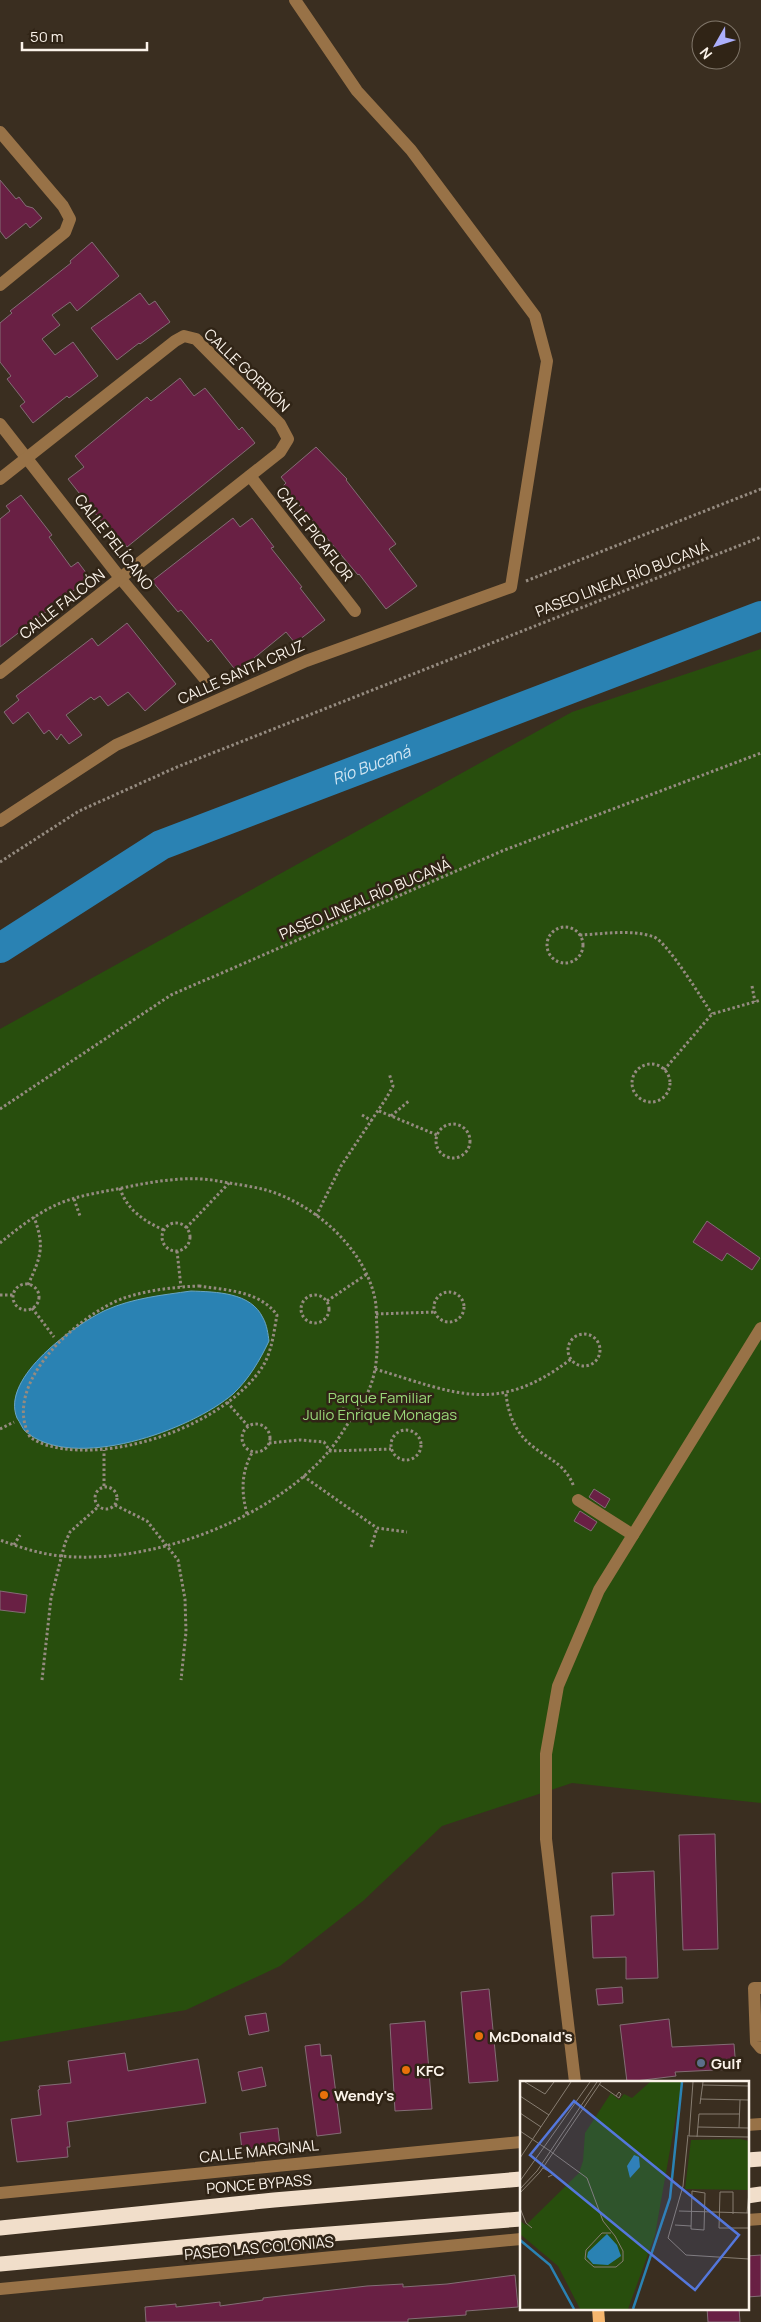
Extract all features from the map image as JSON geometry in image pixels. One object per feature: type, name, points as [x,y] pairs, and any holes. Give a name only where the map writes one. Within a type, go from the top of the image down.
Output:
[{"type":"highway","points":[[748,2160],[761,2159]]},
{"type":"highway","name":"PONCE BYPASS","points":[[0,2228],[274,2200],[520,2179]]},
{"type":"highway","points":[[748,2196],[761,2194]]},
{"type":"highway","points":[[0,2264],[280,2238],[520,2220]]},
{"type":"street","points":[[296,0],[357,90],[411,150],[535,316],[548,361],[511,587]]},
{"type":"street","points":[[0,132],[63,206],[70,219],[65,232],[0,284]]},
{"type":"street","name":"CALLE GORRIÓN","points":[[28,457],[175,341],[184,336],[196,339],[280,424],[288,439],[280,452],[121,578]]},
{"type":"street","name":"CALLE PELÍCANO","points":[[0,424],[28,457],[121,578],[204,678]]},
{"type":"street","points":[[0,479],[28,457]]},
{"type":"street","name":"CALLE PICAFLOR","points":[[250,476],[355,611]]},
{"type":"street","name":"CALLE FALCÓN","points":[[0,673],[121,578]]},
{"type":"street","name":"CALLE SANTA CRUZ","points":[[0,821],[6,819],[116,745],[306,661],[511,587]]},
{"type":"street","points":[[574,2081],[546,1839],[546,1754],[558,1686],[599,1590],[761,1328]]},
{"type":"street","points":[[578,1500],[633,1536]]},
{"type":"street","points":[[761,1988],[754,1988],[756,2042],[761,2048]]},
{"type":"street","points":[[748,2125],[761,2124]]},
{"type":"street","name":"CALLE MARGINAL","points":[[0,2193],[520,2142]]},
{"type":"street","points":[[748,2220],[761,2219]]},
{"type":"street","name":"PASEO LAS COLONIAS","points":[[0,2289],[520,2239]]},
{"type":"path","points":[[511,587],[761,489]]},
{"type":"path","name":"PASEO LINEAL RÍO BUCANÁ","points":[[0,862],[79,811],[177,767],[761,537]]},
{"type":"path","name":"PASEO LINEAL RÍO BUCANÁ","points":[[0,1109],[171,995],[502,851],[761,753]]},
{"type":"path","points":[[580,935],[582,952],[574,961],[568,963],[556,961],[548,952],[547,940],[559,928],[571,928],[580,935],[635,934],[655,938],[676,960],[712,1014]]},
{"type":"path","points":[[752,986],[755,1002]]},
{"type":"path","points":[[664,1070],[712,1014],[761,1000]]},
{"type":"path","points":[[653,1064],[664,1070],[670,1081],[669,1088],[663,1098],[651,1102],[639,1098],[635,1094],[632,1082],[636,1071],[641,1067],[653,1064]]},
{"type":"path","points":[[316,1216],[341,1166],[379,1111],[393,1086],[389,1073]]},
{"type":"path","points":[[391,1116],[410,1100]]},
{"type":"path","points":[[379,1111],[437,1135]]},
{"type":"path","points":[[362,1115],[372,1121]]},
{"type":"path","points":[[449,1124],[460,1126],[468,1133],[470,1138],[468,1150],[459,1158],[448,1158],[438,1151],[435,1140],[437,1135],[440,1130],[449,1124]]},
{"type":"path","points":[[0,1243],[34,1217],[58,1204],[120,1188],[157,1181],[197,1178],[268,1191],[299,1205],[334,1228],[351,1248],[367,1274],[376,1300],[375,1369],[367,1394],[330,1451],[279,1495],[218,1528],[168,1547],[123,1555],[61,1556],[0,1540]]},
{"type":"path","points":[[186,1228],[229,1183]]},
{"type":"path","points":[[120,1188],[125,1200],[135,1212],[164,1230]]},
{"type":"path","points":[[74,1199],[80,1216]]},
{"type":"path","points":[[28,1285],[42,1251],[40,1231],[34,1217]]},
{"type":"path","points":[[175,1224],[186,1228],[189,1233],[189,1243],[183,1250],[170,1250],[164,1244],[162,1239],[164,1230],[175,1224]]},
{"type":"path","points":[[177,1251],[181,1287]]},
{"type":"path","points":[[327,1301],[367,1274]]},
{"type":"path","points":[[28,1285],[34,1287],[38,1294],[37,1302],[32,1308],[19,1308],[14,1301],[13,1295],[19,1286],[28,1285]]},
{"type":"path","points":[[12,1413],[14,1422],[32,1439],[56,1448],[85,1451],[104,1450],[141,1444],[162,1437],[193,1423],[227,1402],[242,1389],[263,1366],[274,1335],[277,1315],[269,1304],[252,1297],[199,1286],[181,1287],[148,1292],[105,1306],[47,1343]]},
{"type":"path","points":[[452,1293],[457,1295],[463,1303],[464,1312],[454,1322],[441,1320],[435,1312],[435,1302],[442,1294],[452,1293]]},
{"type":"path","points":[[0,1295],[13,1295]]},
{"type":"path","points":[[320,1296],[327,1301],[329,1310],[321,1322],[312,1323],[304,1318],[301,1308],[307,1297],[320,1296]]},
{"type":"path","points":[[32,1308],[54,1338]]},
{"type":"path","points":[[376,1314],[435,1312]]},
{"type":"path","points":[[584,1334],[595,1338],[598,1342],[600,1352],[592,1364],[582,1366],[571,1359],[568,1346],[574,1337],[584,1334]]},
{"type":"path","points":[[375,1369],[468,1395],[506,1394],[556,1371],[571,1359]]},
{"type":"path","points":[[506,1394],[510,1417],[522,1437],[567,1471],[578,1500]]},
{"type":"path","points":[[227,1402],[248,1426]]},
{"type":"path","points":[[342,1408],[354,1414]]},
{"type":"path","points":[[0,1429],[14,1422]]},
{"type":"path","points":[[269,1443],[269,1434],[264,1427],[256,1424],[248,1426],[242,1433],[243,1443],[249,1450],[253,1451],[262,1450],[269,1443],[300,1440],[324,1442],[330,1451]]},
{"type":"path","points":[[330,1451],[391,1449],[400,1459],[410,1460],[420,1451],[420,1441],[418,1436],[409,1431],[399,1432],[392,1439],[391,1449]]},
{"type":"path","points":[[104,1450],[104,1486]]},
{"type":"path","points":[[247,1514],[242,1496],[242,1482],[253,1451]]},
{"type":"path","points":[[303,1476],[377,1528],[407,1532]]},
{"type":"path","points":[[109,1486],[115,1491],[118,1498],[115,1505],[109,1509],[98,1506],[95,1496],[98,1489],[109,1486]]},
{"type":"path","points":[[115,1505],[147,1521],[178,1560],[185,1599],[186,1632],[181,1680]]},
{"type":"path","points":[[42,1680],[51,1598],[61,1556],[70,1532],[98,1506]]},
{"type":"path","points":[[371,1547],[377,1528]]},
{"type":"path","points":[[14,1545],[20,1535]]},
{"type":"green space","name":"Parque Familiar Julio Enrique Monagas","points":[[761,649],[761,1803],[572,1783],[442,1826],[363,1901],[280,1966],[186,2010],[0,2042],[0,1029],[572,712]]},
{"type":"water","points":[[191,1291],[222,1293],[242,1298],[257,1309],[264,1321],[269,1341],[254,1369],[233,1394],[214,1408],[190,1421],[161,1433],[131,1442],[101,1447],[72,1448],[46,1443],[24,1430],[17,1418],[15,1402],[20,1386],[30,1370],[60,1340],[93,1317],[116,1306],[148,1298]]},
{"type":"building","points":[[0,180],[16,199],[19,197],[26,206],[33,208],[42,218],[30,228],[26,223],[6,239],[0,231]]},
{"type":"building","points":[[92,242],[119,276],[77,311],[70,302],[52,315],[60,325],[42,339],[55,355],[73,342],[98,376],[69,398],[67,396],[33,423],[20,406],[25,402],[7,379],[11,376],[0,362],[0,323],[12,313],[10,311],[71,263],[70,261]]},
{"type":"building","points":[[140,293],[149,305],[155,301],[170,322],[117,360],[91,328]]},
{"type":"building","points":[[180,378],[194,396],[205,388],[239,430],[242,427],[255,443],[127,547],[117,535],[114,537],[68,479],[84,467],[75,456],[147,397],[151,401]]},
{"type":"building","points":[[316,447],[347,479],[396,544],[389,549],[417,586],[386,609],[359,574],[283,486],[286,483],[281,477]]},
{"type":"building","points":[[21,495],[52,535],[49,537],[71,567],[78,562],[90,578],[0,647],[0,519],[10,511],[6,506]]},
{"type":"building","points":[[233,518],[240,527],[252,518],[274,547],[271,548],[325,620],[295,643],[286,632],[237,672],[211,639],[208,642],[181,610],[178,612],[152,581]]},
{"type":"building","points":[[127,623],[176,684],[145,711],[128,692],[108,706],[100,696],[94,700],[91,697],[66,715],[82,735],[69,744],[61,734],[57,740],[49,730],[44,734],[28,712],[13,724],[4,712],[19,700],[16,696],[92,638],[98,646]]},
{"type":"building","points":[[707,1221],[760,1258],[752,1270],[727,1253],[722,1261],[693,1242]]},
{"type":"building","points":[[594,1489],[610,1499],[605,1508],[589,1497]]},
{"type":"building","points":[[580,1511],[597,1522],[591,1531],[574,1521]]},
{"type":"building","points":[[0,1591],[27,1595],[25,1613],[0,1610]]},
{"type":"building","points":[[715,1834],[718,1949],[683,1950],[679,1835]]},
{"type":"building","points":[[654,1871],[658,1978],[626,1979],[626,1957],[593,1958],[591,1916],[614,1915],[612,1873]]},
{"type":"building","points":[[622,1987],[623,2003],[598,2005],[596,1989]]},
{"type":"building","name":"McDonald's","points":[[489,1989],[498,2081],[469,2083],[461,1992]]},
{"type":"building","points":[[266,2013],[269,2031],[249,2035],[245,2016]]},
{"type":"building","points":[[669,2019],[672,2047],[734,2044],[736,2069],[675,2072],[676,2076],[627,2081],[620,2025]]},
{"type":"building","name":"KFC","points":[[425,2021],[432,2109],[395,2111],[390,2024]]},
{"type":"building","name":"Wendy's","points":[[320,2044],[321,2056],[331,2055],[341,2133],[317,2136],[305,2046]]},
{"type":"building","points":[[125,2053],[128,2071],[198,2059],[206,2103],[67,2122],[70,2147],[67,2147],[68,2157],[17,2162],[11,2119],[41,2115],[39,2086],[71,2083],[68,2061]]},
{"type":"building","points":[[262,2067],[266,2086],[242,2091],[238,2072]]},
{"type":"building","points":[[278,2128],[280,2146],[242,2150],[240,2133]]},
{"type":"building","points":[[761,2255],[761,2296],[748,2297],[748,2256]]},
{"type":"building","points":[[515,2275],[518,2307],[466,2311],[466,2315],[408,2319],[408,2322],[146,2322],[145,2307],[176,2304],[176,2307],[220,2302],[220,2306],[263,2300],[263,2298],[367,2286],[403,2284],[403,2287],[447,2284]]},
{"type":"building","points":[[707,2310],[739,2310],[740,2322],[708,2322]]},
{"type":"waterway","name":"Río Bucaná","points":[[0,948],[161,845],[761,616]]},
{"type":"place","name":"McDonald's","points":[[479,2036]]},
{"type":"place","name":"Gulf","points":[[701,2063]]},
{"type":"place","name":"KFC","points":[[406,2070]]},
{"type":"place","name":"Wendy's","points":[[324,2095]]}]
